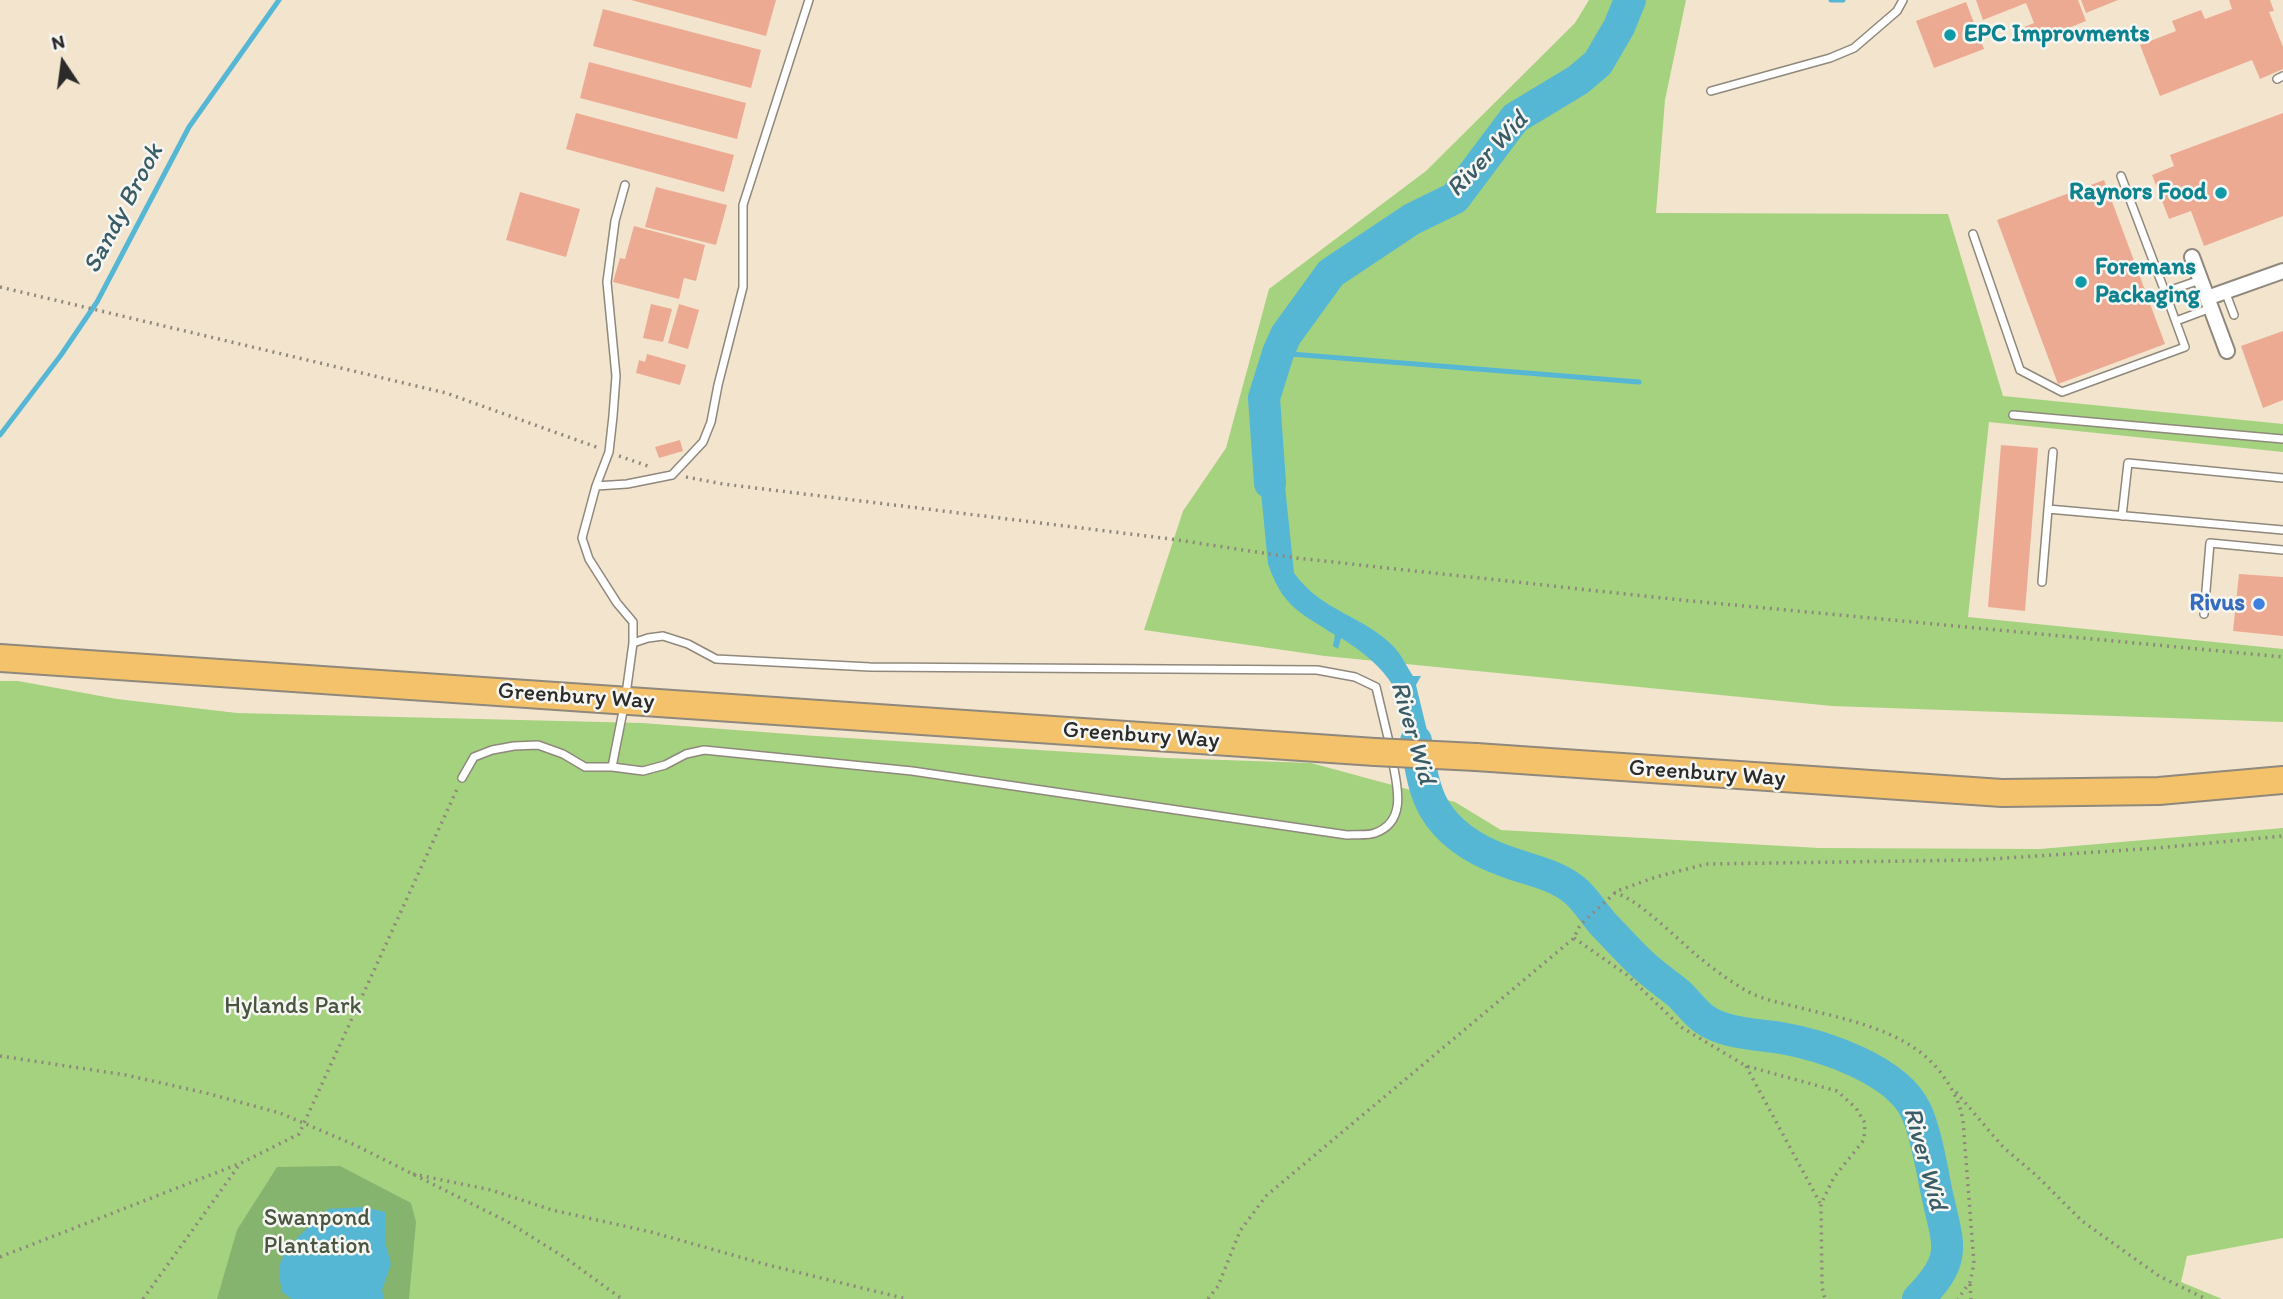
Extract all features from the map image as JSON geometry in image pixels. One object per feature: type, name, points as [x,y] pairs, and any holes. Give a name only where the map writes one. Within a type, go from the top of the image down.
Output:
[{"type":"highway","name":"Greenbury Way","points":[[0,657],[2002,793],[2159,791],[2283,780]]},
{"type":"street","points":[[2192,257],[2227,351]]},
{"type":"street","points":[[2209,303],[2225,291],[2282,273]]},
{"type":"lane","points":[[596,486],[627,484],[672,475],[703,442],[711,422],[743,287],[743,205],[809,0]]},
{"type":"lane","points":[[1711,91],[1830,58],[1854,48],[1897,11],[1903,0]]},
{"type":"lane","points":[[1973,234],[2020,370],[2062,392],[2185,347],[2121,176]]},
{"type":"lane","points":[[612,767],[633,643],[632,622],[589,559],[582,538],[596,486],[609,452],[616,376],[607,282],[615,221],[625,185]]},
{"type":"lane","points":[[2165,292],[2200,280]]},
{"type":"lane","points":[[2225,291],[2234,315]]},
{"type":"lane","points":[[2176,321],[2209,303]]},
{"type":"lane","points":[[2013,415],[2283,439]]},
{"type":"lane","points":[[2042,582],[2053,452]]},
{"type":"lane","points":[[2122,516],[2128,463],[2283,478]]},
{"type":"lane","points":[[2048,509],[2283,530]]},
{"type":"lane","points":[[2204,614],[2210,543],[2283,550]]},
{"type":"lane","points":[[462,778],[474,757],[514,746],[538,745],[585,767],[643,771],[704,750],[912,771],[1347,835],[1375,833],[1388,824],[1397,810],[1400,794],[1376,687],[1355,677],[1317,670],[870,667],[716,659],[688,644],[663,636],[633,643]]},
{"type":"path","points":[[0,287],[446,393],[672,475],[723,484],[1171,539],[1296,558],[1681,600],[2283,657]]},
{"type":"path","points":[[0,1257],[241,1163],[299,1134],[462,778]]},
{"type":"path","points":[[1208,1299],[1218,1286],[1240,1231],[1266,1196],[1574,938],[1580,925],[1614,893],[1656,877],[1706,864],[1976,860],[2157,848],[2283,836]]},
{"type":"path","points":[[1614,893],[1619,893],[1635,904],[1712,968],[1761,998],[1845,1020],[1897,1037],[1912,1045],[1929,1060],[2003,1147],[2082,1221],[2159,1276],[2206,1299]]},
{"type":"path","points":[[1574,938],[1627,975],[1681,1027],[1746,1066],[1837,1091],[1857,1108],[1865,1123],[1864,1140],[1834,1177],[1821,1204],[1822,1287],[1825,1299]]},
{"type":"path","points":[[0,1056],[126,1075],[280,1114],[357,1146],[508,1223],[567,1259],[622,1299]]},
{"type":"path","points":[[1746,1066],[1821,1204]]},
{"type":"path","points":[[1952,1088],[1961,1107],[1971,1212],[1974,1264],[1970,1282],[1971,1299]]},
{"type":"path","points":[[143,1299],[241,1163]]},
{"type":"path","points":[[407,1173],[491,1190],[552,1210],[907,1299]]},
{"type":"path","points":[[1958,1299],[1970,1282]]},
{"type":"green space","points":[[1589,0],[1686,0],[1665,100],[1656,213],[1948,214],[2003,396],[2283,424],[2283,452],[1989,422],[1968,617],[2283,649],[2283,722],[1832,706],[1325,656],[1144,630],[1183,511],[1226,448],[1269,289],[1426,171],[1575,23]]},
{"type":"green space","name":"Hylands Park","points":[[0,681],[18,681],[117,699],[237,713],[642,723],[1166,758],[1311,763],[1455,802],[1501,830],[1819,848],[2040,849],[2283,828],[2283,1238],[2187,1256],[2181,1282],[2222,1299],[0,1299]]},
{"type":"green space","name":"Swanpond Plantation","points":[[340,1166],[411,1203],[416,1222],[409,1299],[217,1299],[237,1230],[277,1167]]},
{"type":"water","points":[[1280,438],[1294,573],[1317,597],[1383,637],[1398,651],[1413,676],[1421,676],[1416,685],[1440,784],[1416,784],[1398,695],[1383,672],[1341,638],[1338,649],[1333,646],[1335,635],[1294,607],[1274,578],[1268,564],[1256,441]]},
{"type":"water","points":[[363,1207],[385,1212],[386,1245],[391,1264],[382,1290],[384,1299],[292,1299],[282,1292],[280,1263],[297,1239],[328,1209]]},
{"type":"building","points":[[631,0],[776,0],[766,36]]},
{"type":"building","points":[[1976,0],[2078,0],[2086,21],[2030,43],[2024,27],[2034,23],[2026,3],[1983,20]]},
{"type":"building","points":[[2081,0],[2118,0],[2086,13]]},
{"type":"building","points":[[2229,0],[2270,0],[2274,11],[2269,12],[2283,47],[2283,69],[2260,79],[2252,60],[2160,96],[2140,45],[2176,31],[2172,21],[2201,10],[2205,19],[2232,9]]},
{"type":"building","name":"EPC Improvments","points":[[1966,2],[1984,49],[1934,68],[1916,21]]},
{"type":"building","points":[[603,9],[761,50],[751,88],[593,46]]},
{"type":"building","points":[[589,62],[746,103],[737,139],[580,98]]},
{"type":"building","points":[[576,113],[734,155],[724,192],[566,149]]},
{"type":"building","name":"Raynors Food","points":[[2283,113],[2283,216],[2204,246],[2191,211],[2169,219],[2152,175],[2174,166],[2170,155]]},
{"type":"building","name":"Foremans Packaging","points":[[2104,180],[2165,344],[2058,384],[1997,220]]},
{"type":"building","points":[[656,187],[727,205],[716,245],[645,227]]},
{"type":"building","points":[[520,192],[580,209],[566,257],[506,240]]},
{"type":"building","points":[[634,226],[705,245],[696,281],[684,278],[679,299],[613,282],[620,258],[625,259]]},
{"type":"building","points":[[651,304],[672,309],[663,342],[643,338]]},
{"type":"building","points":[[679,304],[699,310],[688,349],[668,343]]},
{"type":"building","points":[[2283,331],[2283,400],[2263,408],[2241,346]]},
{"type":"building","points":[[647,354],[686,365],[680,385],[636,373],[639,360],[645,362]]},
{"type":"building","points":[[680,440],[683,451],[659,458],[655,447]]},
{"type":"building","points":[[2001,445],[2038,448],[2025,611],[1988,607]]},
{"type":"building","name":"Rivus","points":[[2239,574],[2283,577],[2283,636],[2233,631]]},
{"type":"waterway","name":"Sandy Brook","points":[[0,435],[61,355],[97,302],[189,127],[279,0]]},
{"type":"waterway","name":"River Wid","points":[[1270,483],[1264,398],[1286,335],[1331,273],[1412,219],[1455,198],[1515,118],[1578,80],[1598,63],[1619,27],[1630,0]]},
{"type":"waterway","points":[[1831,0],[1843,0]]},
{"type":"waterway","points":[[1278,353],[1639,382]]},
{"type":"waterway","name":"River Wid","points":[[1416,741],[1427,793],[1447,826],[1484,852],[1548,875],[1573,889],[1636,958],[1704,1019],[1731,1031],[1798,1041],[1837,1053],[1876,1072],[1906,1096],[1923,1129],[1947,1239],[1945,1261],[1940,1272],[1918,1299]]},
{"type":"place","name":"EPC Improvments","points":[[1950,35]]},
{"type":"place","name":"Raynors Food","points":[[2221,193]]},
{"type":"place","name":"Foremans Packaging","points":[[2081,282]]},
{"type":"place","name":"Rivus","points":[[2259,604]]}]
